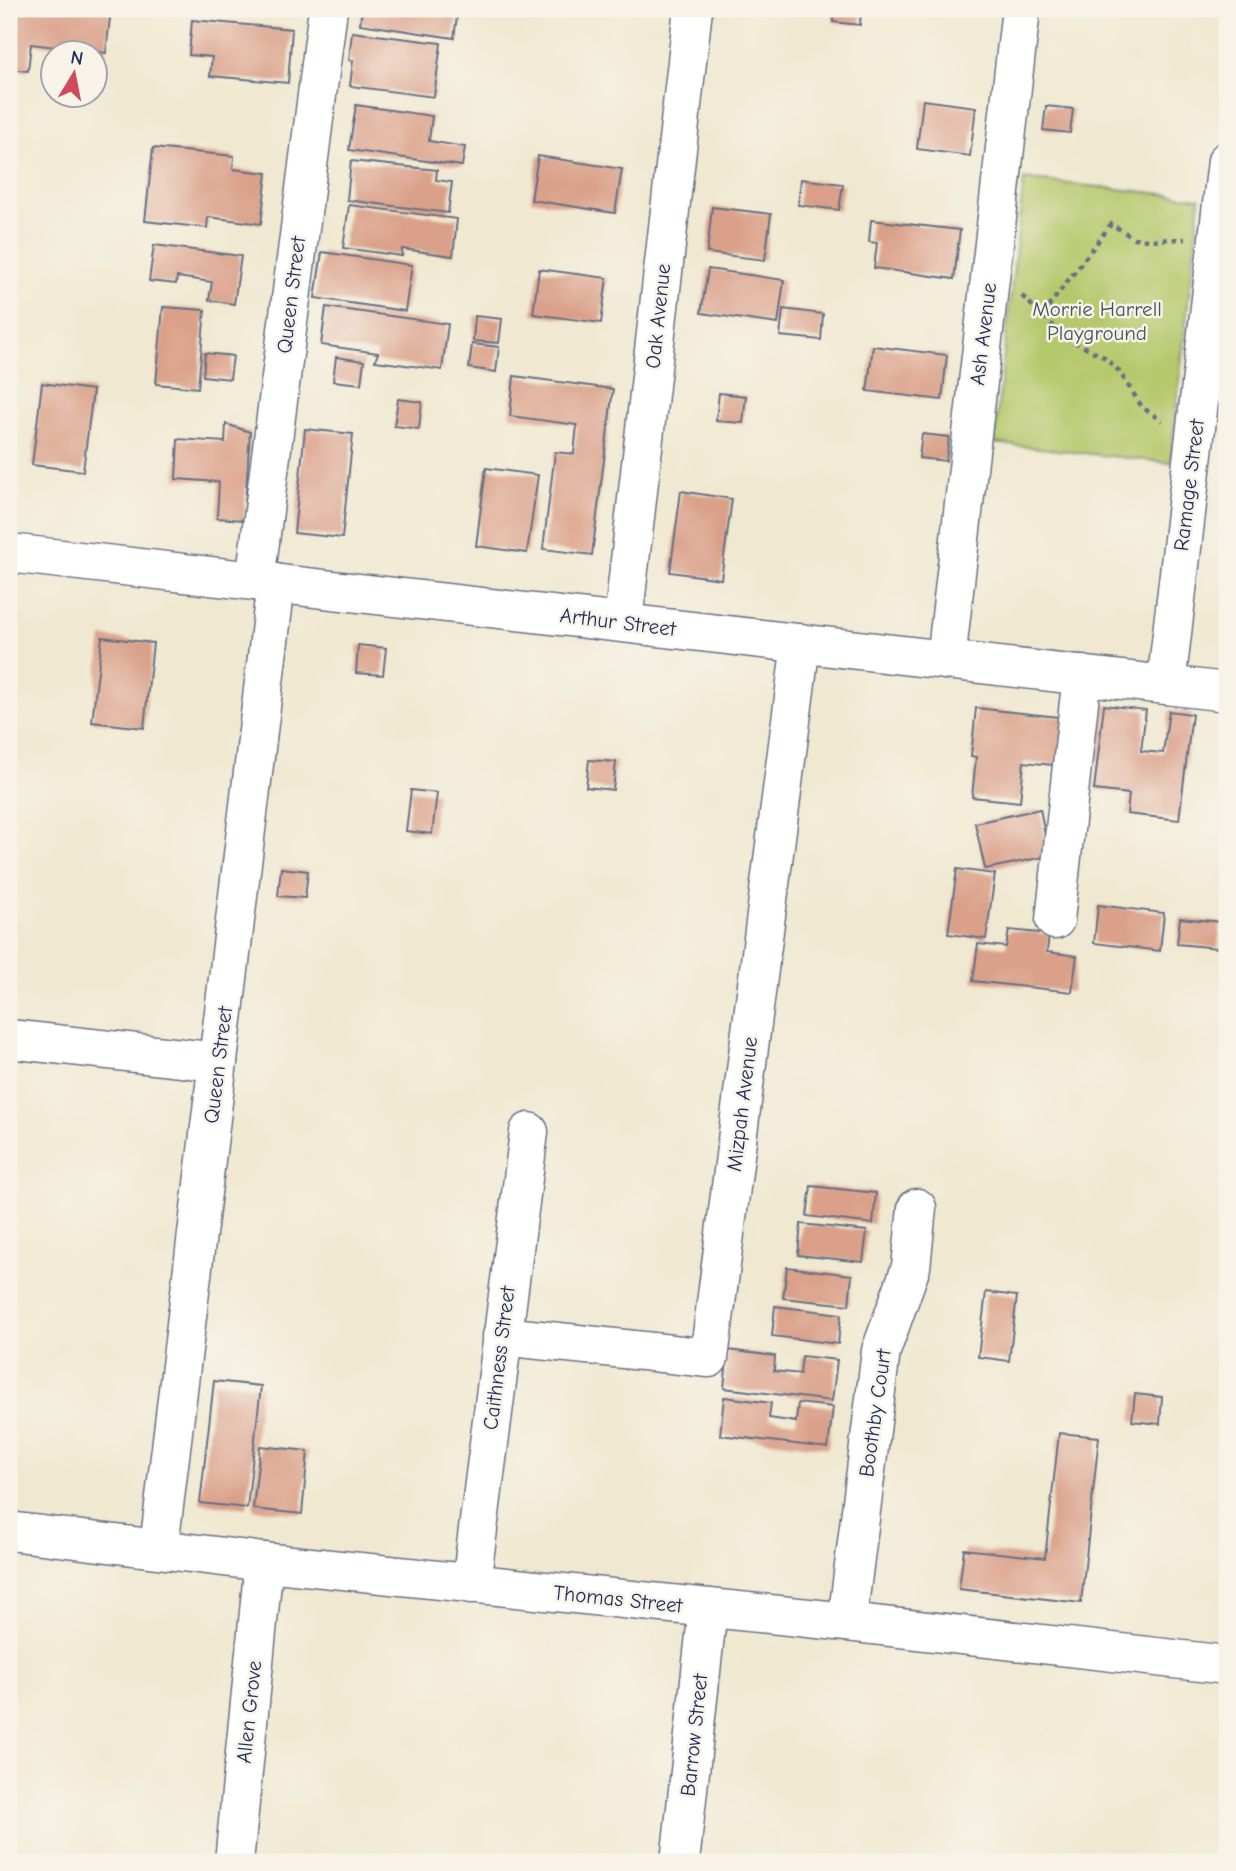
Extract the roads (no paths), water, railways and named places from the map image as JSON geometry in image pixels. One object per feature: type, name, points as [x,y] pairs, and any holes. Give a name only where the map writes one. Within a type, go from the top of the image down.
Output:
[{"type":"street","name":"Queen Street","points":[[159,1547],[218,1062],[266,582],[328,9]]},
{"type":"street","name":"Oak Avenue","points":[[624,622],[693,9]]},
{"type":"street","name":"Ash Avenue","points":[[946,660],[1021,9]]},
{"type":"street","name":"Ramage Street","points":[[1166,685],[1227,161]]},
{"type":"street","name":"Arthur Street","points":[[9,553],[1227,692]]},
{"type":"street","name":"Mizpah Avenue","points":[[502,1336],[709,1358],[801,643]]},
{"type":"street","points":[[1055,920],[1082,675]]},
{"type":"street","points":[[9,1039],[218,1062]]},
{"type":"street","name":"Caithness Street","points":[[471,1584],[529,1132]]},
{"type":"street","name":"Boothby Court","points":[[847,1622],[881,1350],[911,1267],[917,1208]]},
{"type":"street","name":"Thomas Street","points":[[9,1531],[159,1547],[264,1562],[847,1622],[1227,1665]]},
{"type":"street","name":"Allen Grove","points":[[234,1862],[264,1562]]},
{"type":"street","name":"Barrow Street","points":[[680,1862],[708,1608]]},
{"type":"park label","name":"Morrie Harrell Playground","points":[[1097,321]]}]
